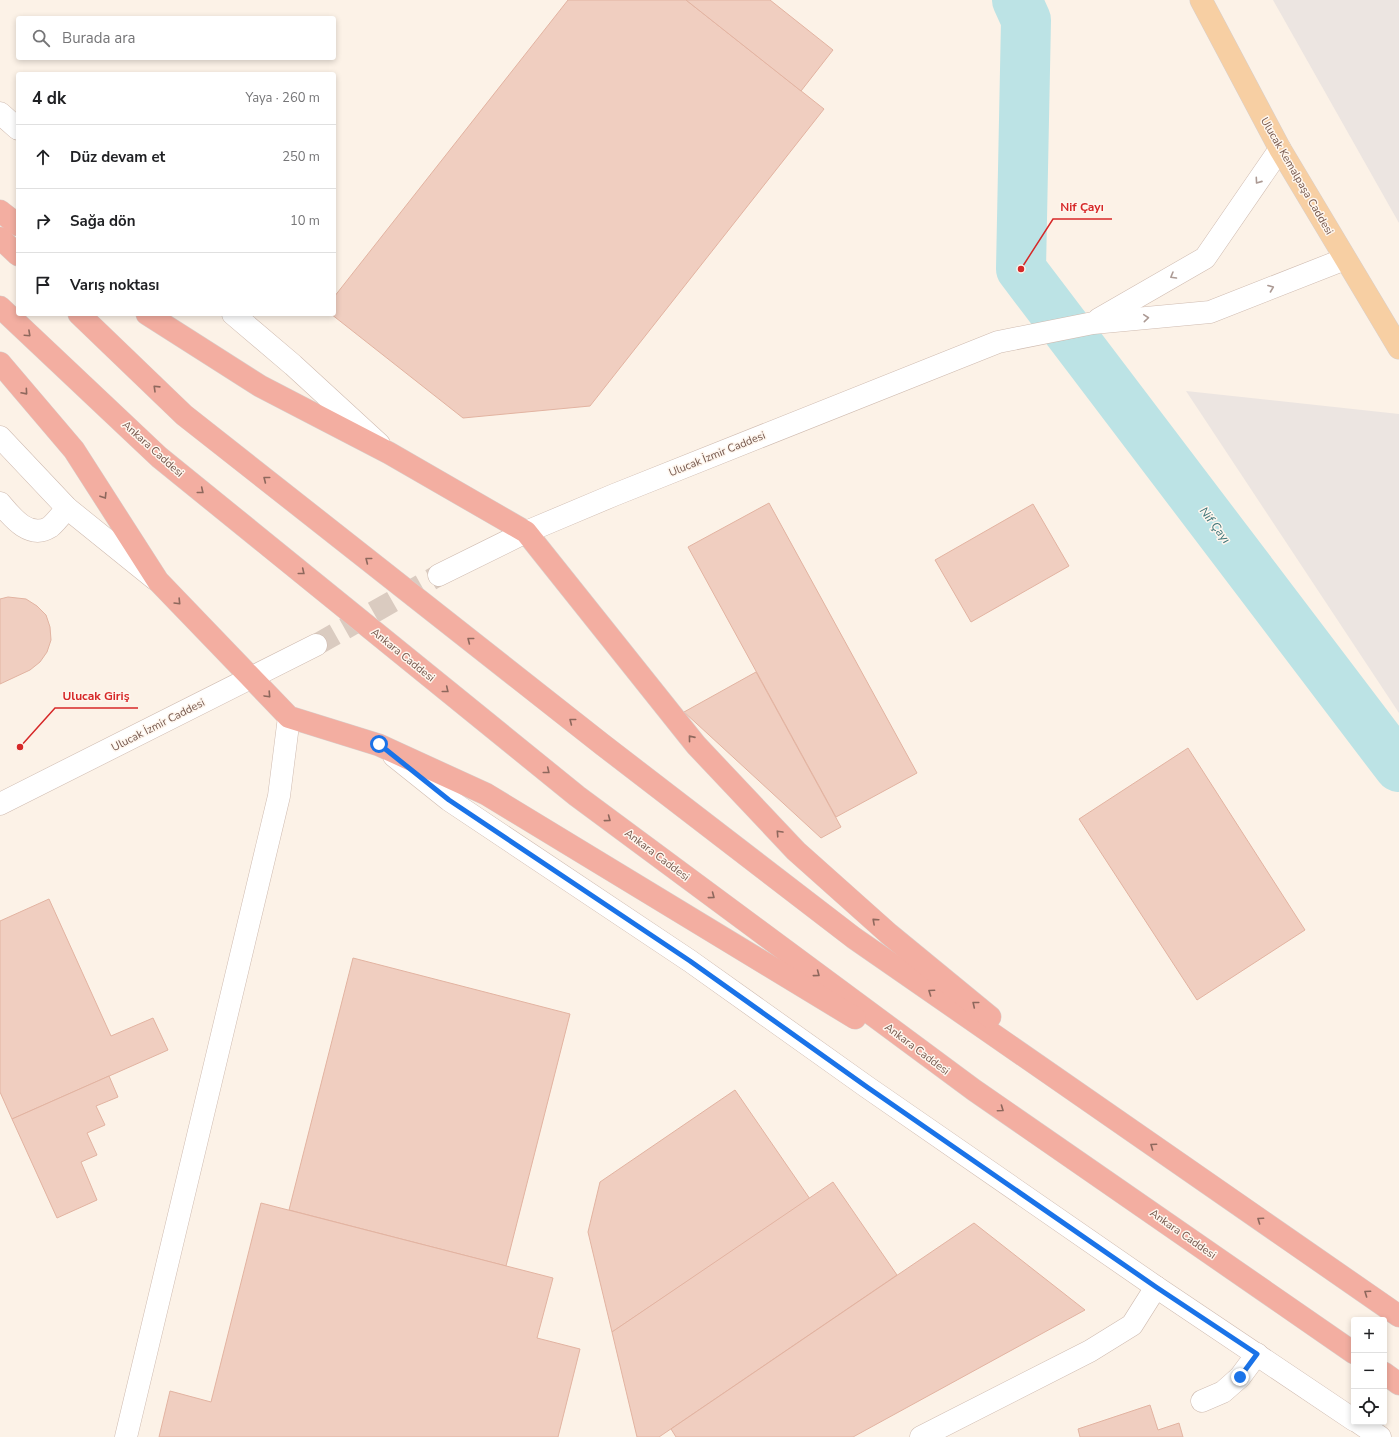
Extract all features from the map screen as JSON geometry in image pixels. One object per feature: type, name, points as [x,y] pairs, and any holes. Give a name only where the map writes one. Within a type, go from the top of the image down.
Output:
[{"type":"highway","points":[[0,210],[16,223]]},
{"type":"highway","points":[[0,238],[16,253]]},
{"type":"highway","name":"Ankara Caddesi","points":[[0,307],[159,457],[577,796],[974,1090],[1351,1351]]},
{"type":"highway","points":[[81,316],[184,415],[603,745],[854,938],[1399,1316]]},
{"type":"highway","points":[[150,316],[260,386],[389,453],[526,532],[696,745],[796,851],[889,934],[1113,1118]]},
{"type":"highway","points":[[0,362],[74,450],[158,581],[289,717],[379,744],[486,794],[974,1090]]},
{"type":"highway","points":[[1387,1375],[1399,1384]]},
{"type":"main road","name":"Ulucak Kemalpaşa Caddesi","points":[[1201,0],[1280,149],[1399,348]]},
{"type":"street","points":[[0,113],[16,127]]},
{"type":"street","points":[[1093,323],[1205,258],[1280,149]]},
{"type":"street","points":[[1093,323],[1210,312],[1345,259]]},
{"type":"street","points":[[235,316],[293,365],[389,453]]},
{"type":"street","name":"Ulucak İzmir Caddesi","points":[[439,575],[526,532],[621,492],[998,342],[1093,323]]},
{"type":"street","points":[[0,437],[67,508],[158,581]]},
{"type":"street","points":[[0,503],[20,525],[36,530],[49,527],[67,508]]},
{"type":"street","name":"Ulucak İzmir Caddesi","points":[[0,804],[316,645]]},
{"type":"street","points":[[126,1437],[279,796],[289,717]]},
{"type":"street","points":[[379,744],[449,800],[690,961],[867,1087],[1156,1287],[1351,1418]]},
{"type":"street","points":[[921,1437],[1090,1351],[1132,1325],[1156,1287]]},
{"type":"street","points":[[1202,1401],[1223,1392],[1240,1377],[1257,1354]]},
{"type":"street","points":[[1362,1425],[1380,1437]]},
{"type":"shaded area","points":[[1273,0],[1399,0],[1399,223]]},
{"type":"shaded area","points":[[1186,391],[1399,414],[1399,713]]},
{"type":"building","points":[[568,0],[686,0],[824,109],[590,406],[463,418],[334,316],[336,316],[336,294]]},
{"type":"building","points":[[686,0],[770,0],[833,50],[801,91]]},
{"type":"building","points":[[769,503],[917,773],[836,817],[688,547]]},
{"type":"building","points":[[1033,504],[1069,566],[971,622],[935,560]]},
{"type":"building","points":[[8,597],[26,599],[37,606],[46,615],[50,627],[51,640],[47,652],[40,662],[30,670],[0,684],[0,599]]},
{"type":"building","points":[[756,672],[841,827],[821,838],[684,712]]},
{"type":"building","points":[[1188,748],[1305,930],[1197,1000],[1079,819]]},
{"type":"building","points":[[49,899],[111,1036],[153,1018],[168,1050],[12,1119],[0,1092],[0,921]]},
{"type":"building","points":[[353,958],[570,1014],[506,1266],[289,1210]]},
{"type":"building","points":[[109,1076],[118,1097],[96,1106],[105,1125],[87,1133],[97,1155],[81,1162],[97,1200],[57,1218],[12,1119]]},
{"type":"building","points":[[735,1090],[810,1199],[612,1332],[588,1232],[600,1182]]},
{"type":"building","points":[[833,1182],[897,1275],[659,1437],[637,1437],[612,1332]]},
{"type":"building","points":[[261,1203],[553,1278],[537,1338],[580,1349],[558,1437],[159,1437],[170,1391],[211,1402]]},
{"type":"building","points":[[974,1223],[1085,1310],[853,1437],[676,1437],[671,1429]]},
{"type":"building","points":[[1150,1405],[1158,1430],[1179,1423],[1183,1437],[1080,1437],[1078,1429]]},
{"type":"waterway","name":"Nif Çayı","points":[[1017,0],[1026,20],[1021,269],[1399,767]]},
{"type":"tunnel","points":[[316,645],[439,575]]},
{"type":"place","name":"Nif Çayı","points":[[1021,269]]},
{"type":"place","name":"Ulucak Giriş","points":[[20,747]]},
{"type":"route","points":[[379,744],[449,800],[690,961],[867,1087],[1156,1287],[1257,1354],[1240,1377]]}]
